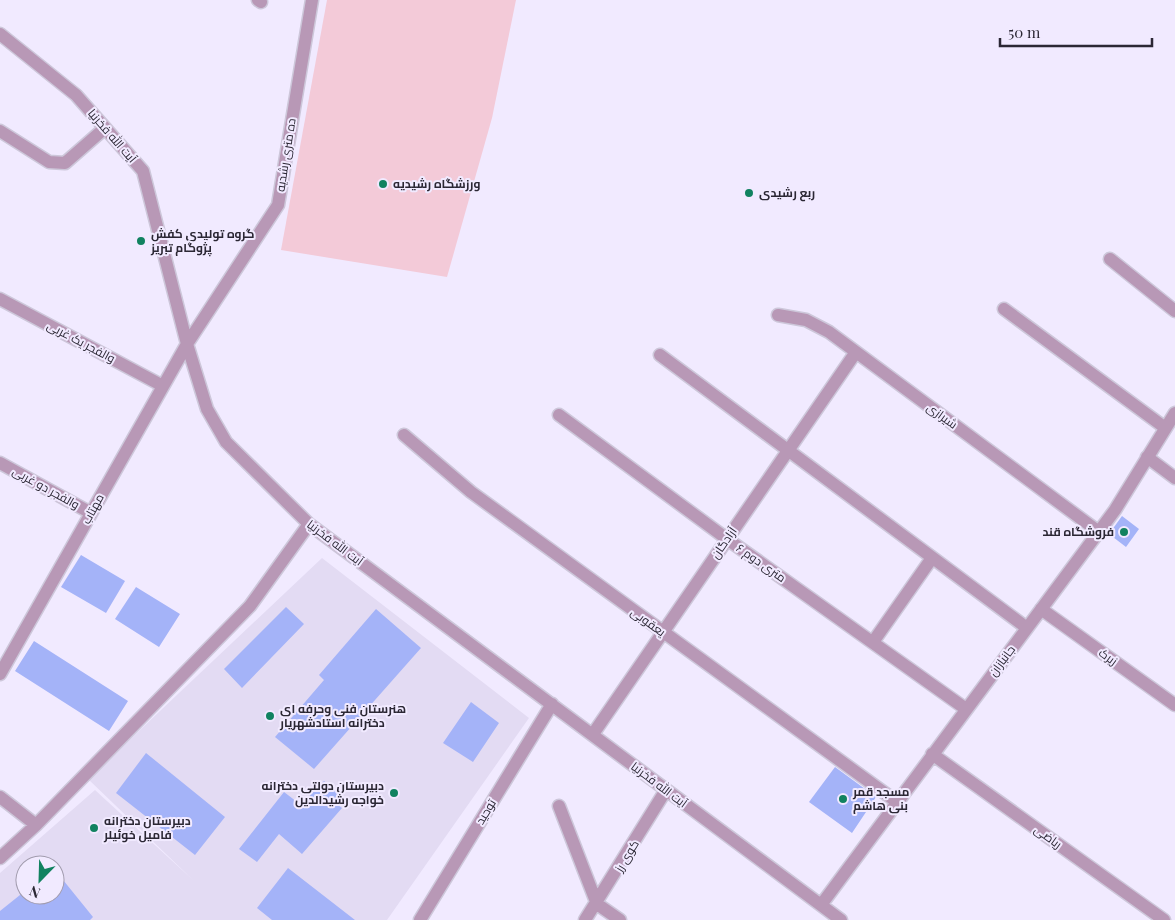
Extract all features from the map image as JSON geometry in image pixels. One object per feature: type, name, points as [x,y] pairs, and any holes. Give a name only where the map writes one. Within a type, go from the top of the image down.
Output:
[{"type":"street","name":"ده متری رشدیه","points":[[187,344],[278,205],[312,0]]},
{"type":"street","name":"آیت الله فخرنیا","points":[[0,34],[76,95],[143,171],[187,344],[207,409],[226,442],[309,524],[841,920]]},
{"type":"street","points":[[0,131],[49,162],[65,163],[105,128]]},
{"type":"street","points":[[1110,259],[1175,311]]},
{"type":"street","name":"والفجر یک غربی","points":[[0,299],[163,386]]},
{"type":"street","points":[[1004,309],[1164,427]]},
{"type":"street","name":"شیرازی","points":[[778,315],[806,320],[829,332],[1099,532]]},
{"type":"street","name":"مهتاب","points":[[0,674],[187,344]]},
{"type":"street","name":"آزادگان","points":[[593,734],[856,352]]},
{"type":"street","points":[[660,356],[1027,628]]},
{"type":"street","name":"جانبازان","points":[[821,905],[1115,510],[1164,427],[1175,413]]},
{"type":"street","name":"۶ متری دوم","points":[[559,415],[727,539],[966,709]]},
{"type":"street","name":"یعقوبی","points":[[404,435],[470,492],[897,802]]},
{"type":"street","points":[[1146,457],[1175,478]]},
{"type":"street","name":"والفجر دو غربی","points":[[0,463],[91,512]]},
{"type":"street","points":[[0,858],[36,824],[250,606],[309,524]]},
{"type":"street","points":[[873,642],[932,558]]},
{"type":"street","name":"زیرک","points":[[1041,609],[1175,705]]},
{"type":"street","name":"توحید","points":[[423,919],[552,704]]},
{"type":"street","name":"ریاضی","points":[[932,754],[1164,920]]},
{"type":"street","name":"کوی رز","points":[[585,920],[597,904],[666,790]]},
{"type":"street","points":[[0,797],[36,824]]},
{"type":"street","points":[[559,806],[597,904],[620,920]]},
{"type":"shaded area","name":"ورزشگاه رشیدیه","points":[[327,0],[516,0],[492,118],[447,277],[281,250]]},
{"type":"shaded area","points":[[322,558],[529,718],[387,920],[0,920],[0,873],[15,860],[15,905],[65,905],[65,855],[21,855],[95,790],[193,880],[88,779]]},
{"type":"building","name":"فروشگاه قند","points":[[1122,516],[1139,529],[1126,547],[1109,534]]},
{"type":"building","points":[[81,555],[125,581],[106,613],[61,587]]},
{"type":"building","points":[[136,587],[180,614],[159,647],[115,619]]},
{"type":"building","points":[[286,607],[304,624],[242,688],[224,669]]},
{"type":"building","points":[[376,609],[421,648],[314,769],[275,737],[324,680],[319,675]]},
{"type":"building","points":[[34,641],[128,701],[109,731],[15,671]]},
{"type":"building","points":[[471,702],[499,723],[473,762],[443,743]]},
{"type":"building","points":[[146,753],[225,817],[195,855],[116,793]]},
{"type":"building","name":"مسجد قمر بنی هاشم","points":[[835,767],[876,797],[852,833],[809,802]]},
{"type":"building","points":[[324,781],[340,794],[334,802],[342,808],[302,854],[279,834],[257,862],[239,849],[284,792],[301,805]]},
{"type":"building","points":[[288,868],[355,920],[272,920],[257,908]]},
{"type":"building","points":[[65,882],[93,917],[90,920],[0,920],[0,911],[15,899],[15,905],[65,905]]},
{"type":"place","name":"ورزشگاه رشیدیه","points":[[383,184]]},
{"type":"place","name":"ربع رشیدی","points":[[749,193]]},
{"type":"place","name":"گروه تولیدی کفش پژوگام تبریز","points":[[141,241]]},
{"type":"place","name":"فروشگاه قند","points":[[1124,532]]},
{"type":"place","name":"هنرستان فنی وحرفه ای دخترانه استادشهریار","points":[[270,716]]},
{"type":"place","name":"دبیرستان دولتی دخترانه خواجه رشیدالدین","points":[[394,793]]},
{"type":"place","name":"مسجد قمر بنی هاشم","points":[[843,799]]},
{"type":"place","name":"دبیرستان دخترانه فامیل خوئیلر","points":[[94,828]]}]
